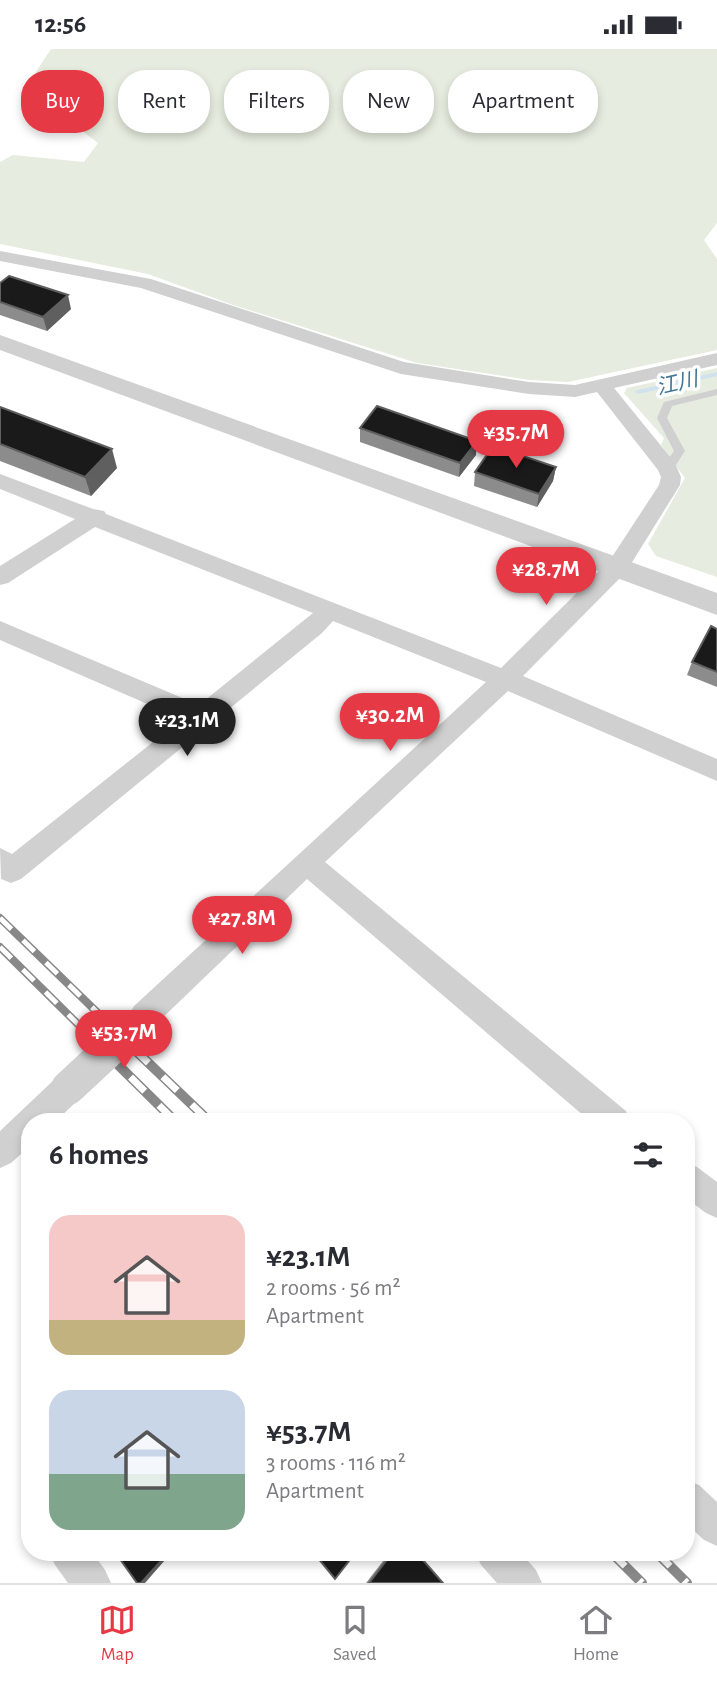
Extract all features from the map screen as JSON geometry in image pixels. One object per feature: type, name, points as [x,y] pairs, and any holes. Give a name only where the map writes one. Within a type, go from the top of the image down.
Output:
[{"type":"street","points":[[0,256],[145,283],[401,368],[553,391],[575,391],[602,386],[717,359]]},
{"type":"street","points":[[0,342],[717,604]]},
{"type":"street","points":[[42,1113],[306,862],[505,679],[618,566],[669,485],[671,477],[668,468],[602,386]]},
{"type":"street","points":[[0,481],[96,516],[505,679],[717,770]]},
{"type":"street","points":[[0,577],[96,516]]},
{"type":"street","points":[[0,859],[11,871],[314,627],[329,610]]},
{"type":"street","points":[[0,630],[202,717]]},
{"type":"street","points":[[306,862],[604,1113]]},
{"type":"street","points":[[0,1152],[21,1132]]},
{"type":"street","points":[[695,1185],[717,1202]]},
{"type":"street","points":[[695,1506],[717,1527]]},
{"type":"street","points":[[75,1561],[92,1583]]},
{"type":"street","points":[[502,1561],[523,1583]]},
{"type":"lane","points":[[668,468],[680,451],[662,418],[668,404],[717,392]]},
{"type":"shaded area","points":[[51,49],[717,49],[717,223],[704,240],[717,259],[717,350],[568,382],[530,380],[417,363],[233,305],[148,274],[0,244],[0,162],[13,155],[84,162],[98,143],[85,133],[104,133],[104,70],[37,70]]},
{"type":"shaded area","points":[[717,368],[717,577],[656,556],[648,544],[685,478],[661,445],[664,438],[624,393],[627,388]]},
{"type":"building","points":[[9,276],[68,295],[43,317],[0,302],[0,283]]},
{"type":"building","points":[[377,406],[477,441],[460,463],[360,428]]},
{"type":"building","points":[[0,407],[112,449],[85,477],[0,444]]},
{"type":"building","points":[[493,446],[556,467],[539,494],[475,472]]},
{"type":"building","points":[[711,626],[717,629],[717,672],[692,662]]},
{"type":"building","points":[[121,1561],[161,1561],[141,1583],[137,1583]]},
{"type":"building","points":[[320,1561],[349,1561],[335,1579]]},
{"type":"building","points":[[386,1561],[424,1561],[443,1583],[369,1583]]},
{"type":"waterway","name":"江川","points":[[638,392],[717,374]]},
{"type":"railway","points":[[0,918],[136,1050]]},
{"type":"railway","points":[[0,947],[104,1050]]},
{"type":"railway","points":[[102,1049],[167,1113]]},
{"type":"railway","points":[[134,1049],[201,1113]]},
{"type":"railway","points":[[620,1561],[642,1583]]},
{"type":"railway","points":[[665,1561],[687,1583]]}]
